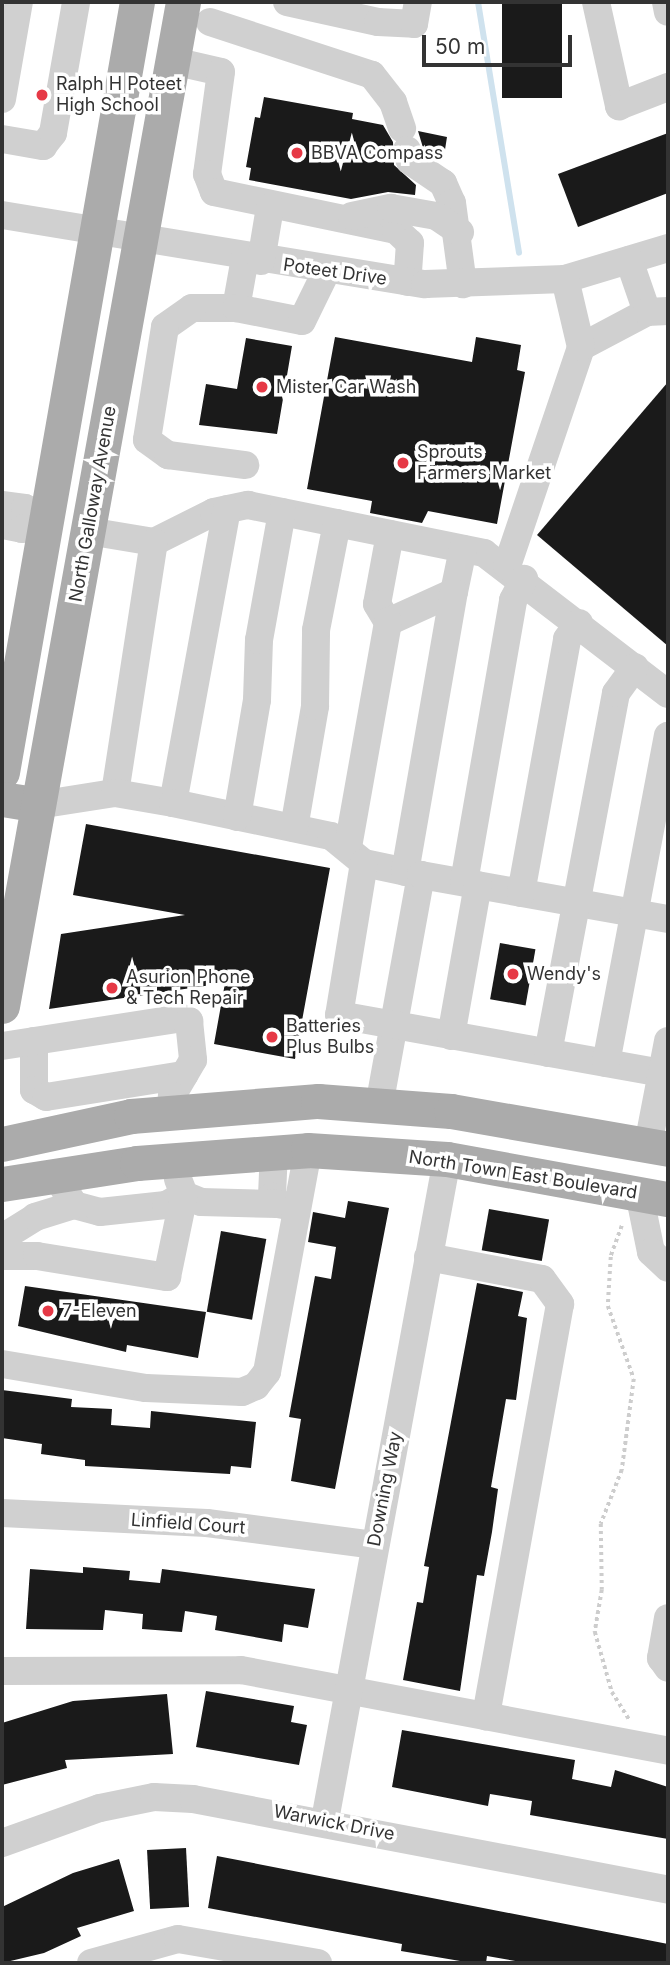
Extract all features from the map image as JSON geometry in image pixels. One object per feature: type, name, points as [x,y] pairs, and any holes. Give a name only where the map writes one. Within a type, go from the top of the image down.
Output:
[{"type":"main road","points":[[2,772],[10,674],[45,524],[137,2]]},
{"type":"main road","name":"North Galloway Avenue","points":[[2,1006],[173,61],[192,12]]},
{"type":"main road","points":[[45,524],[88,531]]},
{"type":"main road","points":[[2,799],[38,805]]},
{"type":"main road","points":[[271,1105],[291,1150]]},
{"type":"main road","points":[[2,1144],[69,1111],[171,1113],[271,1105],[379,1106],[451,1111],[658,1147],[644,1203]]},
{"type":"main road","name":"North Town East Boulevard","points":[[2,1184],[174,1159],[291,1150],[447,1158],[644,1203]]},
{"type":"street","points":[[2,99],[19,2]]},
{"type":"street","points":[[2,139],[43,146],[53,133],[76,2]]},
{"type":"street","points":[[286,2],[378,22],[414,24],[418,2]]},
{"type":"street","points":[[596,2],[619,106],[668,88]]},
{"type":"street","points":[[666,2],[668,12]]},
{"type":"street","points":[[192,12],[220,46],[221,72],[207,174],[214,192],[270,207],[396,230],[410,243],[407,282]]},
{"type":"street","points":[[192,12],[372,75],[393,102],[410,161],[443,183],[460,232],[463,284]]},
{"type":"street","points":[[173,61],[221,72]]},
{"type":"street","points":[[236,308],[270,207]]},
{"type":"street","points":[[343,220],[370,209],[391,208],[436,216],[460,232]]},
{"type":"street","name":"Poteet Drive","points":[[2,215],[96,234],[253,260],[407,282],[463,284],[565,279],[668,248]]},
{"type":"street","points":[[581,347],[658,311],[629,260]]},
{"type":"street","points":[[245,466],[168,455],[147,440],[165,327],[192,308],[236,308],[302,321],[326,272]]},
{"type":"street","points":[[451,1036],[515,573],[581,347],[565,279]]},
{"type":"street","points":[[116,378],[156,386]]},
{"type":"street","points":[[2,505],[24,508],[45,524]]},
{"type":"street","points":[[88,531],[154,542],[227,509],[247,505],[463,549],[515,573],[668,694]]},
{"type":"street","points":[[173,803],[227,509]]},
{"type":"street","points":[[237,817],[257,700],[258,640],[282,512]]},
{"type":"street","points":[[294,828],[315,706],[316,630],[337,523]]},
{"type":"street","points":[[2,525],[45,524]]},
{"type":"street","points":[[390,534],[377,604],[388,622],[356,855],[339,1015],[662,1073]]},
{"type":"street","points":[[115,793],[154,542]]},
{"type":"street","points":[[379,1106],[394,1026],[413,873],[454,593],[463,549]]},
{"type":"street","points":[[388,622],[454,593]]},
{"type":"street","points":[[521,893],[567,639],[579,623]]},
{"type":"street","points":[[548,1053],[616,693],[635,667]]},
{"type":"street","points":[[606,1063],[668,736]]},
{"type":"street","points":[[38,805],[115,793],[173,803],[331,836],[356,855],[413,873],[668,919]]},
{"type":"street","points":[[2,1046],[182,1018],[189,1021],[193,1039],[193,1060],[172,1096],[171,1113]]},
{"type":"street","points":[[34,1041],[34,1090],[69,1111],[184,1074]]},
{"type":"street","points":[[658,1147],[662,1073],[668,1041]]},
{"type":"street","points":[[2,1364],[146,1388],[242,1392],[256,1386],[267,1372],[287,1206],[271,1187],[291,1150]]},
{"type":"street","name":"Downing Way","points":[[325,1820],[447,1158]]},
{"type":"street","points":[[2,1256],[37,1256],[167,1278],[184,1195],[174,1159]]},
{"type":"street","points":[[57,1175],[74,1205]]},
{"type":"street","points":[[184,1195],[201,1202],[287,1206]]},
{"type":"street","points":[[2,1238],[35,1217],[74,1205],[122,1212],[166,1205],[184,1195]]},
{"type":"street","points":[[644,1203],[651,1252],[668,1268]]},
{"type":"street","points":[[429,1257],[542,1279],[560,1304],[486,1716]]},
{"type":"street","name":"Linfield Court","points":[[2,1513],[207,1523],[374,1545]]},
{"type":"street","points":[[668,1618],[661,1658],[668,1668]]},
{"type":"street","points":[[2,1671],[241,1670],[668,1752]]},
{"type":"street","name":"Warwick Drive","points":[[2,1843],[58,1820],[154,1797],[325,1820],[668,1890]]},
{"type":"street","points":[[90,1963],[178,1939],[318,1963]]},
{"type":"path","points":[[635,1726],[612,1692],[595,1632],[602,1590],[601,1524],[622,1470],[634,1379],[608,1306],[613,1248],[644,1203]]},
{"type":"building","points":[[502,2],[562,2],[562,98],[502,98]]},
{"type":"building","name":"BBVA Compass","points":[[264,97],[353,113],[352,119],[383,125],[393,142],[394,165],[416,185],[415,195],[388,192],[351,199],[249,180],[251,168],[246,167],[255,117],[260,118]]},
{"type":"building","points":[[418,131],[447,137],[444,156],[424,151]]},
{"type":"building","points":[[668,133],[668,193],[578,227],[558,174]]},
{"type":"building","points":[[335,337],[472,362],[476,337],[521,345],[517,370],[525,372],[497,524],[428,511],[422,523],[370,513],[372,501],[307,489]]},
{"type":"building","name":"Mister Car Wash","points":[[246,338],[292,346],[277,434],[199,425],[206,384],[237,389]]},
{"type":"building","points":[[668,382],[668,646],[537,535]]},
{"type":"building","points":[[86,824],[330,868],[295,1059],[214,1044],[225,983],[49,1009],[61,934],[185,915],[73,895]]},
{"type":"building","name":"Wendy's","points":[[500,943],[535,949],[526,1005],[490,999]]},
{"type":"building","points":[[348,1201],[389,1208],[335,1489],[291,1481],[301,1419],[289,1417],[315,1276],[331,1279],[336,1247],[308,1242],[313,1212],[345,1218]]},
{"type":"building","points":[[489,1209],[549,1220],[542,1261],[482,1250]]},
{"type":"building","points":[[221,1231],[266,1239],[252,1320],[207,1312]]},
{"type":"building","points":[[477,1283],[523,1292],[518,1316],[527,1318],[516,1400],[506,1399],[491,1487],[498,1489],[492,1532],[484,1576],[477,1575],[460,1691],[403,1680],[417,1602],[423,1603],[429,1567],[424,1566]]},
{"type":"building","points":[[25,1286],[206,1312],[198,1358],[127,1345],[126,1352],[18,1326]]},
{"type":"building","points":[[2,1390],[72,1399],[71,1407],[112,1409],[111,1425],[150,1428],[151,1411],[256,1422],[251,1468],[231,1466],[230,1474],[85,1466],[85,1460],[41,1454],[42,1444],[2,1438]]},
{"type":"building","points":[[83,1567],[130,1571],[129,1580],[160,1583],[162,1569],[315,1589],[308,1628],[284,1624],[282,1642],[215,1630],[217,1616],[185,1611],[182,1632],[142,1629],[143,1614],[105,1610],[103,1630],[26,1629],[30,1569],[83,1573]]},
{"type":"building","points":[[206,1691],[294,1706],[291,1722],[307,1725],[299,1765],[196,1747]]},
{"type":"building","points":[[167,1694],[173,1754],[65,1760],[67,1768],[2,1785],[2,1723],[73,1701]]},
{"type":"building","points":[[402,1730],[575,1760],[572,1779],[611,1787],[615,1770],[668,1787],[668,1839],[530,1815],[532,1801],[490,1794],[488,1806],[392,1787]]},
{"type":"building","points":[[186,1848],[189,1907],[150,1909],[147,1850]]},
{"type":"building","points":[[217,1856],[668,1944],[666,1963],[527,1963],[487,1956],[486,1963],[472,1963],[401,1951],[402,1944],[208,1908]]},
{"type":"building","points":[[119,1859],[134,1911],[77,1928],[81,1936],[44,1953],[2,1963],[2,1907],[73,1873]]},
{"type":"waterway","points":[[478,2],[519,253]]},
{"type":"place","name":"Ralph H Poteet High School","points":[[42,95]]},
{"type":"place","name":"BBVA Compass","points":[[297,153]]},
{"type":"place","name":"Mister Car Wash","points":[[262,387]]},
{"type":"place","name":"Sprouts Farmers Market","points":[[403,463]]},
{"type":"place","name":"Wendy's","points":[[513,974]]},
{"type":"place","name":"Asurion Phone & Tech Repair","points":[[112,988]]},
{"type":"place","name":"Batteries Plus Bulbs","points":[[272,1037]]},
{"type":"place","name":"7-Eleven","points":[[48,1311]]}]
